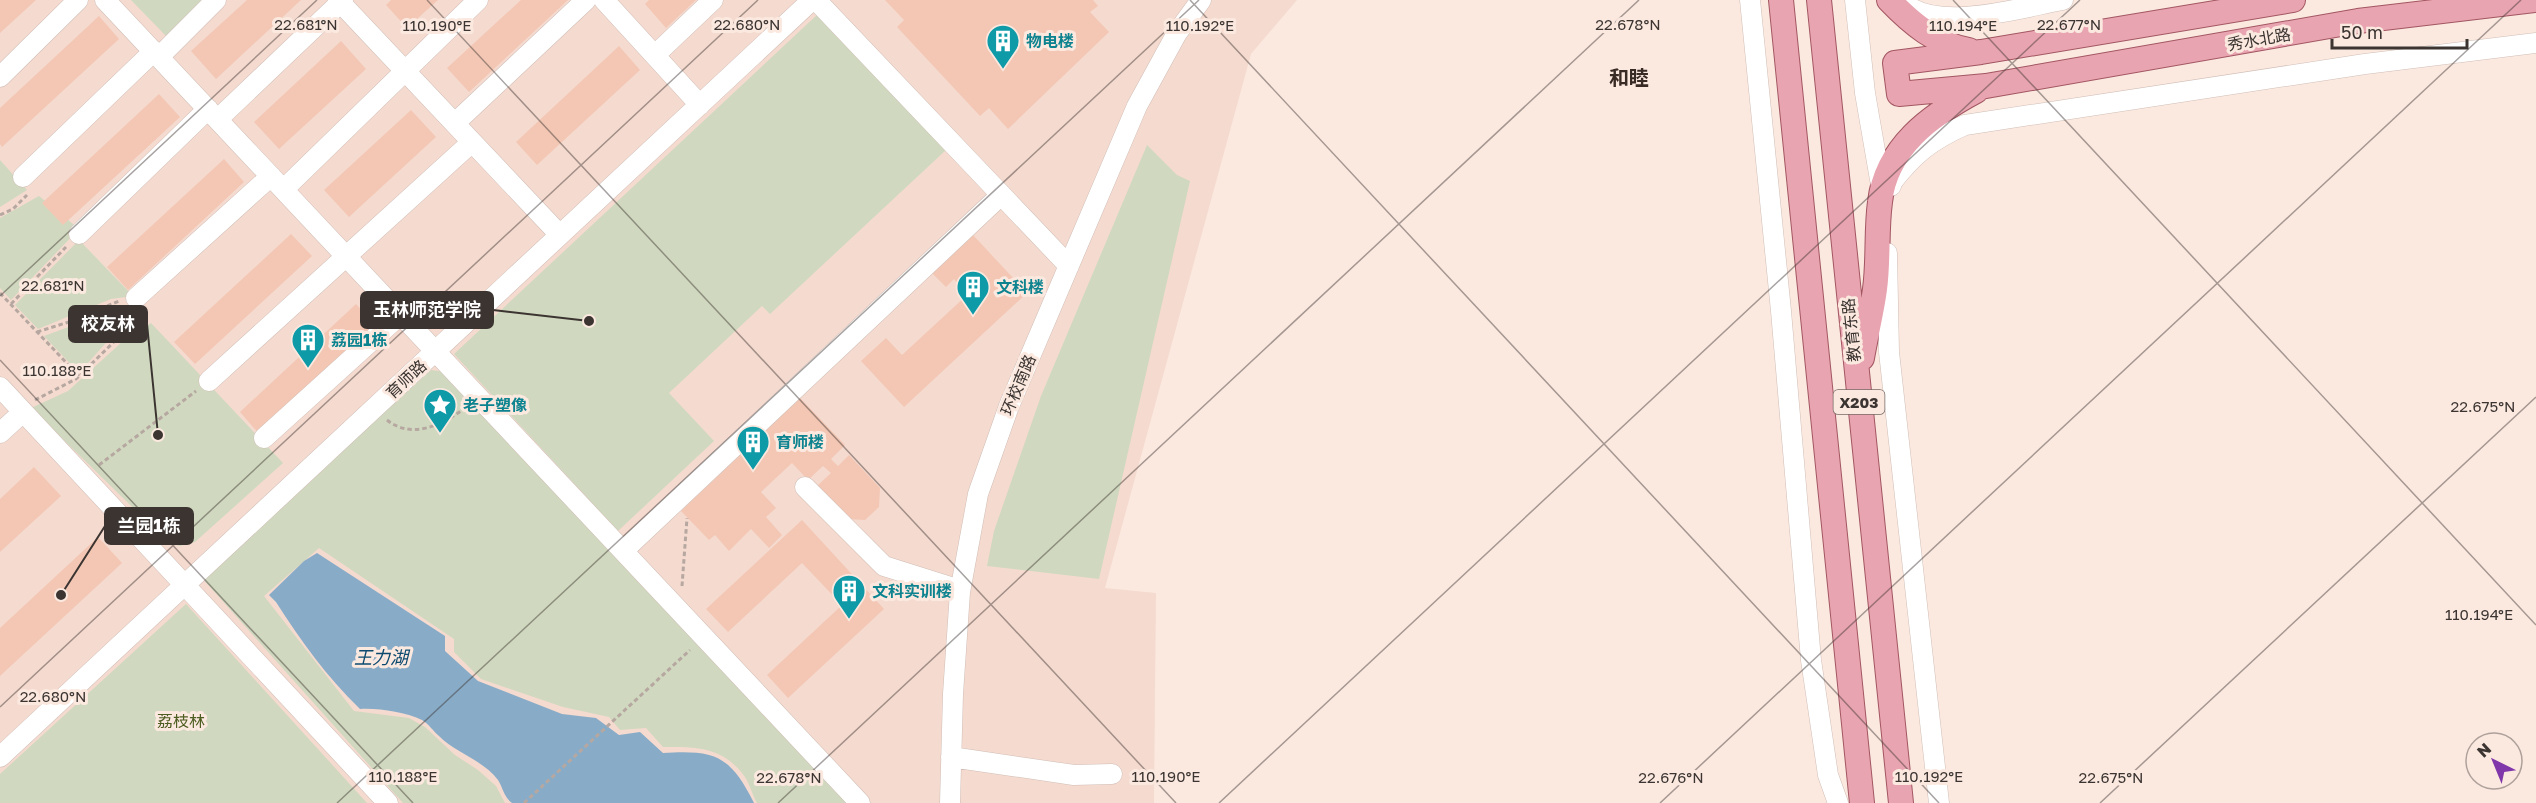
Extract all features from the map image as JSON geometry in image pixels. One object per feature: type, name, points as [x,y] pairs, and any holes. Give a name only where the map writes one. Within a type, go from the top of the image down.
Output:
[{"type":"main road","name":"X203","points":[[1781,0],[1862,803]]},
{"type":"main road","name":"教育东路","points":[[1819,0],[1901,803]]},
{"type":"main road","points":[[1889,0],[1913,23],[1940,41],[1981,52]]},
{"type":"main road","name":"秀水北路","points":[[2293,0],[1981,52],[1895,63],[1899,94],[1986,86],[2358,21],[2534,0]]},
{"type":"main road","points":[[1857,388],[1875,289],[1882,192],[1888,170],[1901,147],[1926,122],[1986,86]]},
{"type":"lane","points":[[0,77],[78,0]]},
{"type":"lane","points":[[105,0],[860,803]]},
{"type":"lane","points":[[23,177],[216,0]]},
{"type":"lane","points":[[136,298],[278,183],[406,72],[478,0]]},
{"type":"lane","points":[[454,123],[586,0]]},
{"type":"lane","points":[[655,56],[712,0]]},
{"type":"lane","points":[[814,0],[1069,266]]},
{"type":"lane","name":"育师路","points":[[0,757],[814,0]]},
{"type":"lane","name":"环校南路","points":[[950,803],[960,590],[978,494],[992,450],[1137,106],[1177,33],[1201,0]]},
{"type":"lane","points":[[1750,0],[1781,311],[1811,660],[1828,775],[1838,803]]},
{"type":"lane","points":[[1855,0],[1865,93],[1887,222]]},
{"type":"lane","points":[[1901,0],[1928,15],[1958,19],[2063,0]]},
{"type":"lane","points":[[79,234],[340,1],[560,235]]},
{"type":"lane","points":[[607,1],[700,105]]},
{"type":"lane","points":[[1939,803],[1889,352],[1887,222],[1892,182],[1898,174],[1912,157],[1939,136],[1965,125],[2364,64],[2536,43]]},
{"type":"lane","points":[[209,381],[472,142]]},
{"type":"lane","points":[[623,550],[1001,195]]},
{"type":"lane","points":[[264,438],[401,314]]},
{"type":"lane","points":[[0,387],[388,803]]},
{"type":"lane","points":[[0,433],[22,410]]},
{"type":"lane","points":[[805,487],[884,567],[960,590]]},
{"type":"lane","points":[[951,757],[1074,775],[1112,774]]},
{"type":"lane","points":[[358,773],[374,803]]},
{"type":"path","points":[[0,215],[13,209],[34,190],[23,177]]},
{"type":"path","points":[[11,304],[79,234]]},
{"type":"path","points":[[0,293],[79,376]]},
{"type":"path","points":[[22,410],[79,376],[124,332],[134,315],[136,298],[117,301],[72,321],[37,332]]},
{"type":"path","points":[[84,476],[209,381]]},
{"type":"path","points":[[374,409],[402,429],[423,430],[451,418],[479,397]]},
{"type":"path","points":[[673,604],[684,584],[686,521],[689,511]]},
{"type":"path","points":[[524,803],[705,637]]},
{"type":"shaded area","points":[[0,0],[1297,0],[1251,54],[1105,588],[1156,593],[1154,803],[0,803]]},
{"type":"green space","points":[[131,0],[205,0],[166,36]]},
{"type":"green space","points":[[818,14],[946,150],[770,314],[762,306],[669,393],[714,441],[618,531],[454,354]]},
{"type":"green space","points":[[1147,145],[1177,175],[1190,181],[1099,579],[987,566],[994,531],[1041,396]]},
{"type":"green space","points":[[0,160],[27,190],[0,207]]},
{"type":"green space","points":[[39,196],[79,229],[11,300],[0,288],[0,218]]},
{"type":"green space","points":[[79,240],[133,296],[111,299],[38,329],[15,305]]},
{"type":"green space","points":[[131,304],[130,316],[79,373],[44,336]]},
{"type":"green space","points":[[151,323],[283,463],[195,542],[180,546],[168,542],[31,408],[68,391],[123,341]]},
{"type":"green space","points":[[431,370],[446,372],[848,803],[757,803],[742,773],[734,764],[716,753],[696,748],[663,747],[646,728],[620,730],[609,717],[563,707],[481,679],[454,652],[454,639],[319,548],[264,596],[354,711],[409,718],[425,727],[455,755],[478,770],[496,786],[505,803],[403,803],[202,578]]},
{"type":"green space","name":"荔枝林","points":[[186,604],[367,803],[0,803],[0,774]]},
{"type":"water","name":"王力湖","points":[[317,553],[445,636],[445,651],[478,681],[562,714],[596,718],[619,735],[640,732],[663,753],[696,753],[719,759],[737,775],[754,803],[512,803],[492,773],[446,742],[427,723],[392,711],[360,709],[315,658],[269,595],[304,561]]},
{"type":"building","points":[[0,0],[36,0],[0,33]]},
{"type":"building","points":[[247,0],[301,0],[216,79],[191,51]]},
{"type":"building","points":[[391,0],[438,0],[407,28],[386,5]]},
{"type":"building","points":[[521,0],[568,0],[469,92],[447,68]]},
{"type":"building","points":[[649,0],[696,0],[666,28],[645,4]]},
{"type":"building","name":"物电楼","points":[[885,0],[1093,0],[1098,6],[1090,12],[1109,32],[1008,129],[989,108],[980,116],[897,27],[904,20]]},
{"type":"building","points":[[99,16],[119,39],[2,147],[0,144],[0,108]]},
{"type":"building","points":[[341,41],[366,69],[279,149],[254,122]]},
{"type":"building","points":[[619,46],[640,70],[537,165],[516,142]]},
{"type":"building","points":[[159,94],[180,117],[63,225],[42,203]]},
{"type":"building","points":[[411,110],[436,137],[349,217],[324,190]]},
{"type":"building","points":[[224,159],[244,182],[128,290],[107,267]]},
{"type":"building","points":[[291,234],[312,256],[195,364],[174,342]]},
{"type":"building","name":"文科楼","points":[[973,235],[1027,293],[904,407],[861,361],[886,338],[902,355],[967,295],[954,279],[946,287],[932,273]]},
{"type":"building","name":"荔园1栋","points":[[356,304],[377,327],[260,435],[240,412]]},
{"type":"building","name":"育师楼","points":[[800,398],[845,445],[831,459],[838,466],[849,455],[880,488],[879,507],[865,520],[848,519],[817,486],[831,473],[823,466],[808,480],[792,463],[761,492],[776,508],[766,517],[782,535],[769,548],[751,529],[729,551],[715,535],[709,540],[681,511]]},
{"type":"building","points":[[34,467],[61,496],[0,552],[0,499]]},
{"type":"building","name":"文科实训楼","points":[[802,520],[884,609],[788,698],[767,675],[842,605],[802,563],[728,632],[706,609]]},
{"type":"building","points":[[98,537],[122,563],[0,676],[0,628]]},
{"type":"place","name":"物电楼","points":[[1003,70]]},
{"type":"place","name":"文科楼","points":[[973,316]]},
{"type":"place","name":"玉林师范学院","points":[[589,321]]},
{"type":"place","name":"荔园1栋","points":[[308,369]]},
{"type":"place","name":"老子塑像","points":[[440,434]]},
{"type":"place","name":"校友林","points":[[158,435]]},
{"type":"place","name":"育师楼","points":[[753,471]]},
{"type":"place","name":"兰园1栋","points":[[61,595]]},
{"type":"place","name":"文科实训楼","points":[[849,620]]},
{"type":"district","name":"和睦","points":[[1629,77]]}]
